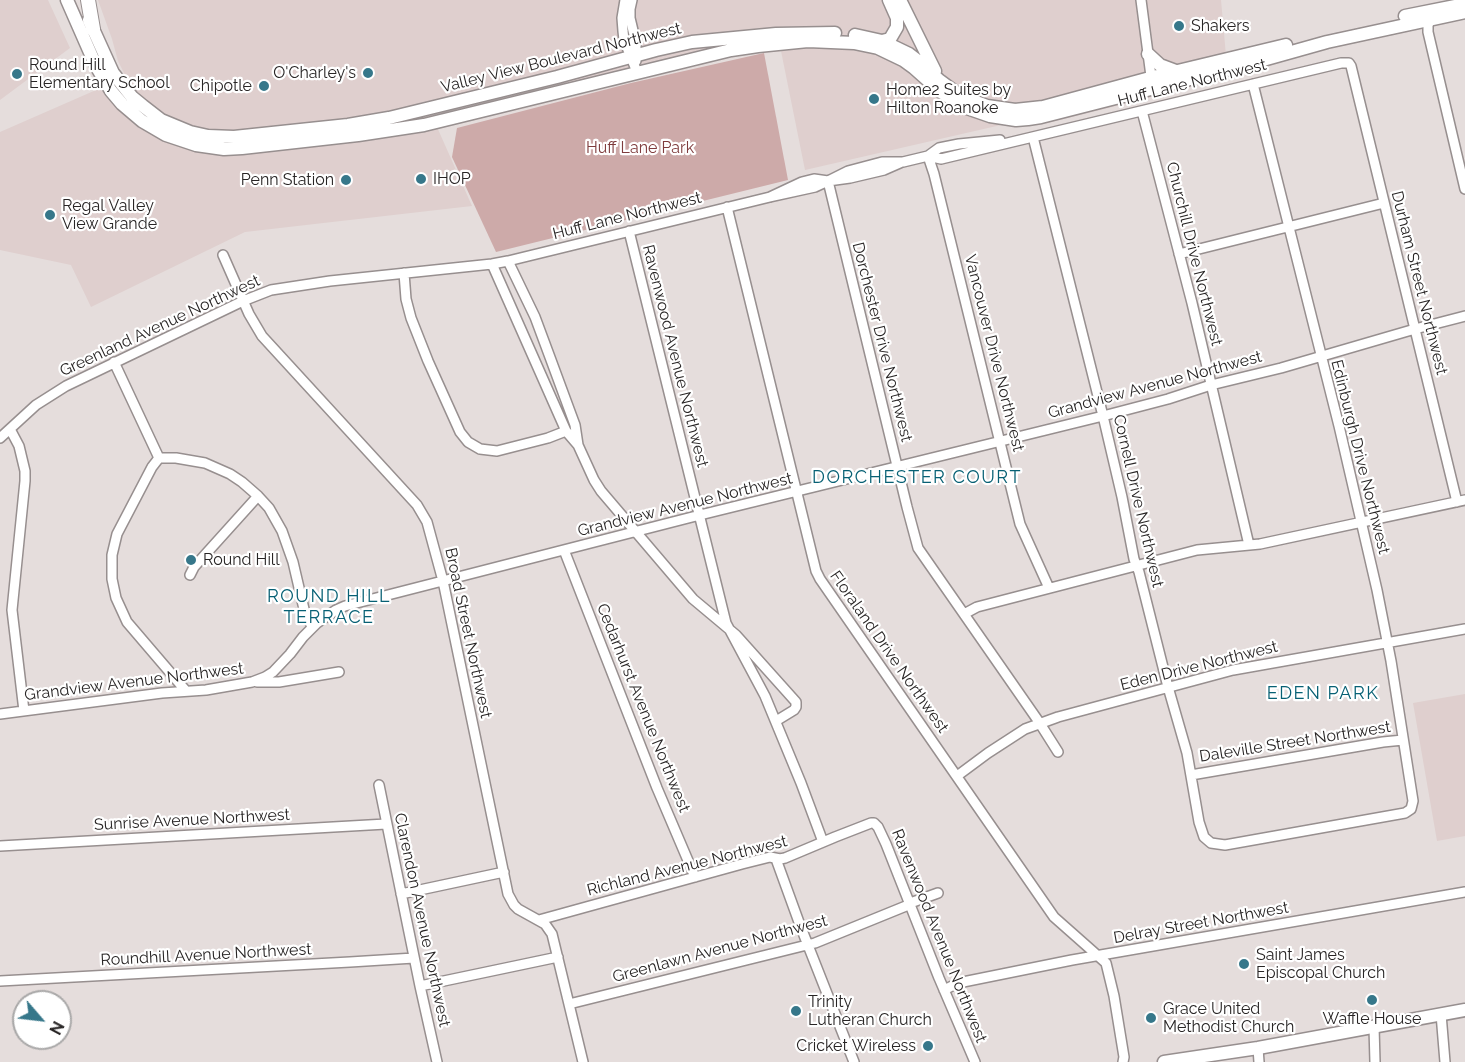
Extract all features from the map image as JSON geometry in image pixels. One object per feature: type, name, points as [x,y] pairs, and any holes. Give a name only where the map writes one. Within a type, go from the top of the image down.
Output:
[{"type":"highway","points":[[88,0],[93,29]]},
{"type":"main road","name":"Valley View Boulevard Northwest","points":[[67,0],[101,76],[122,104],[135,116],[166,135],[196,146],[224,149],[269,146],[424,125],[740,49],[808,41],[867,45],[891,54],[914,68],[940,92],[964,107],[983,114],[1022,119],[1041,117],[1152,83],[1177,71],[1465,4]]},
{"type":"main road","name":"Valley View Boulevard Northwest","points":[[81,0],[113,73],[132,97],[162,120],[190,132],[208,136],[234,137],[348,125],[389,118],[692,42],[798,33],[838,33],[882,41],[909,54],[951,90],[974,102],[999,109],[1015,110],[1042,107],[1245,65],[1327,42],[1465,12]]},
{"type":"main road","points":[[882,41],[890,39],[897,27],[897,18],[888,0]]},
{"type":"main road","points":[[900,0],[939,80]]},
{"type":"main road","points":[[740,49],[743,43],[798,33]]},
{"type":"main road","points":[[1148,54],[1160,65],[1177,71]]},
{"type":"main road","points":[[358,135],[375,128],[438,114],[442,105]]},
{"type":"main road","points":[[269,146],[269,141],[272,139],[336,132],[348,125]]},
{"type":"main road","points":[[1164,1062],[1258,1048],[1465,1010]]},
{"type":"street","points":[[1141,0],[1152,83]]},
{"type":"street","points":[[630,1],[622,18],[623,31],[624,40],[633,56],[637,72]]},
{"type":"street","points":[[1431,19],[1428,32],[1465,189]]},
{"type":"street","name":"Huff Lane Northwest","points":[[492,264],[815,187],[828,181],[884,170],[903,162],[928,156],[941,159],[1341,63],[1349,63],[1353,72]]},
{"type":"street","name":"Durham Street Northwest","points":[[1353,72],[1415,329],[1461,501]]},
{"type":"street","name":"Edinburgh Drive Northwest","points":[[1253,84],[1361,522],[1388,643],[1413,805],[1405,813],[1382,817]]},
{"type":"street","name":"Churchill Drive Northwest","points":[[1142,111],[1249,545]]},
{"type":"street","name":"Cornell Drive Northwest","points":[[1033,137],[1103,416],[1136,565],[1181,729],[1204,837],[1211,843],[1225,845],[1382,817]]},
{"type":"street","name":"Vancouver Drive Northwest","points":[[928,156],[1020,524],[1049,588]]},
{"type":"street","name":"Dorchester Drive Northwest","points":[[828,181],[918,548],[1058,752]]},
{"type":"street","points":[[1179,254],[1384,203]]},
{"type":"street","name":"Floraland Drive Northwest","points":[[726,207],[816,571],[1054,917],[1106,963],[1119,1021],[1123,1062]]},
{"type":"street","name":"Ravenwood Avenue Northwest","points":[[629,231],[728,628]]},
{"type":"street","name":"Broad Street Northwest","points":[[223,255],[249,314],[262,336],[423,513],[431,532],[442,581],[508,894],[514,905],[549,929],[583,1062]]},
{"type":"street","points":[[508,261],[535,317],[575,425],[578,445]]},
{"type":"street","points":[[492,264],[566,431],[578,445],[597,486],[693,599],[728,628],[796,702],[795,710],[776,721]]},
{"type":"street","name":"Greenland Avenue Northwest","points":[[0,438],[36,405],[66,386],[257,294],[285,287],[492,264]]},
{"type":"street","points":[[404,273],[406,299],[411,318],[460,432],[468,442],[480,449],[497,451],[566,431]]},
{"type":"street","name":"Grandview Avenue Northwest","points":[[0,714],[237,686],[252,682],[265,677],[280,666],[312,627],[325,616],[345,606],[700,515],[1103,416],[1465,316]]},
{"type":"street","points":[[114,362],[159,458]]},
{"type":"street","points":[[10,429],[19,446],[25,471],[12,610],[24,711]]},
{"type":"street","points":[[159,458],[176,458],[205,463],[230,474],[258,496],[282,531],[293,562],[304,609],[312,627]]},
{"type":"street","points":[[159,458],[117,534],[112,555],[112,579],[116,598],[127,622],[186,691]]},
{"type":"street","points":[[190,575],[194,567],[258,496]]},
{"type":"street","points":[[964,614],[977,607],[1197,550],[1249,545],[1461,501]]},
{"type":"street","name":"Cedarhurst Avenue Northwest","points":[[564,550],[657,788],[695,877]]},
{"type":"street","points":[[728,628],[776,721],[823,842]]},
{"type":"street","name":"Eden Drive Northwest","points":[[957,776],[997,747],[1039,722],[1233,670],[1465,629]]},
{"type":"street","points":[[252,682],[279,682],[339,672]]},
{"type":"street","name":"Daleville Street Northwest","points":[[1191,774],[1403,740]]},
{"type":"street","name":"Clarendon Avenue Northwest","points":[[379,785],[437,1062]]},
{"type":"street","name":"Ravenwood Avenue Northwest","points":[[874,823],[886,844],[975,1062]]},
{"type":"street","name":"Richland Avenue Northwest","points":[[538,920],[770,857],[785,858],[874,823]]},
{"type":"street","name":"Sunrise Avenue Northwest","points":[[0,846],[386,824]]},
{"type":"street","points":[[776,859],[854,1062]]},
{"type":"street","points":[[401,894],[504,872]]},
{"type":"street","name":"Delray Street Northwest","points":[[944,990],[958,983],[1098,956],[1465,892]]},
{"type":"street","name":"Greenlawn Avenue Northwest","points":[[569,1004],[808,945],[938,893]]},
{"type":"street","points":[[420,986],[558,957]]},
{"type":"street","name":"Roundhill Avenue Northwest","points":[[0,981],[414,958]]},
{"type":"street","points":[[1441,1014],[1445,1062]]},
{"type":"street","points":[[1374,1027],[1375,1062]]},
{"type":"street","points":[[1258,1048],[1259,1062]]},
{"type":"shaded area","name":"Round Hill Elementary School","points":[[0,0],[48,0],[70,48],[0,100]]},
{"type":"shaded area","points":[[98,0],[1221,0],[1228,78],[1048,123],[1023,126],[1001,125],[805,170],[781,51],[728,56],[437,127],[472,206],[245,232],[91,307],[71,265],[0,250],[0,132],[96,90],[124,73]]},
{"type":"shaded area","points":[[1465,694],[1465,836],[1437,841],[1413,703]]},
{"type":"green space","name":"Huff Lane Park","points":[[764,53],[788,180],[496,252],[452,157],[457,128],[631,83]]},
{"type":"place","name":"Shakers","points":[[1179,26]]},
{"type":"place","name":"O'Charley's","points":[[368,73]]},
{"type":"place","name":"Round Hill Elementary School","points":[[17,74]]},
{"type":"place","name":"Chipotle","points":[[264,86]]},
{"type":"place","name":"Home2 Suites by Hilton Roanoke","points":[[874,99]]},
{"type":"place","name":"IHOP","points":[[421,179]]},
{"type":"place","name":"Penn Station","points":[[346,180]]},
{"type":"place","name":"Regal Valley View Grande","points":[[50,215]]},
{"type":"place","name":"Round Hill","points":[[191,560]]},
{"type":"place","name":"Saint James Episcopal Church","points":[[1244,964]]},
{"type":"place","name":"Waffle House","points":[[1372,1000]]},
{"type":"place","name":"Trinity Lutheran Church","points":[[796,1011]]},
{"type":"place","name":"Grace United Methodist Church","points":[[1151,1018]]},
{"type":"place","name":"Cricket Wireless","points":[[928,1046]]},
{"type":"district","name":"DORCHESTER COURT","points":[[917,478]]},
{"type":"district","name":"ROUND HILL TERRACE","points":[[329,607]]},
{"type":"district","name":"EDEN PARK","points":[[1323,694]]}]
